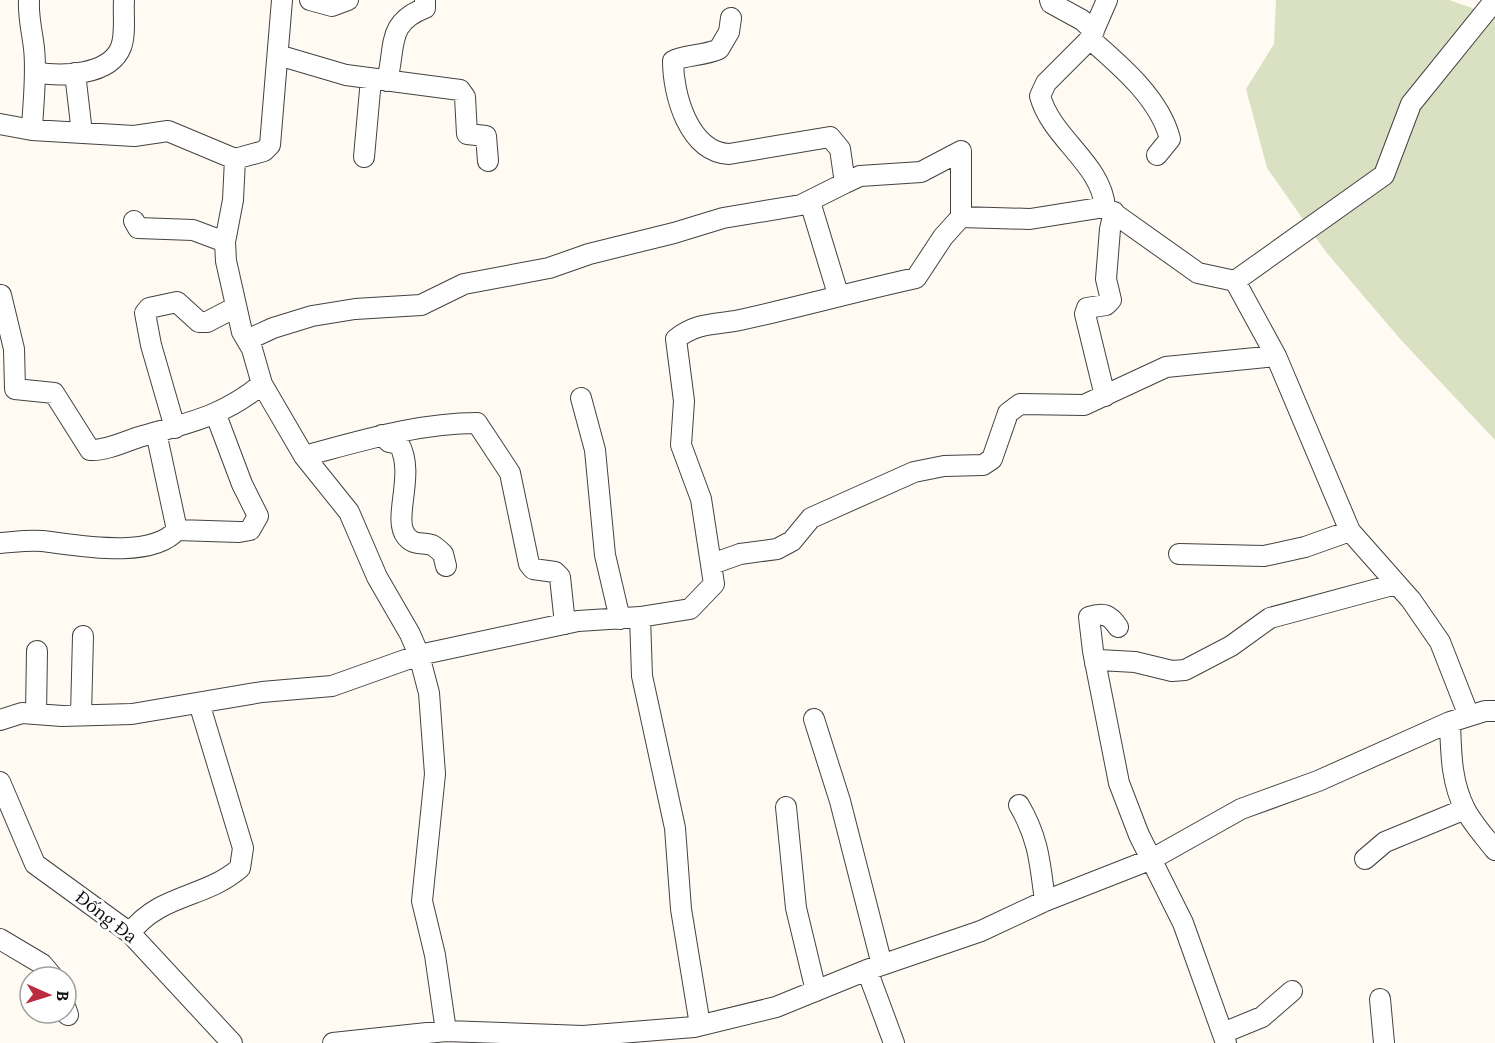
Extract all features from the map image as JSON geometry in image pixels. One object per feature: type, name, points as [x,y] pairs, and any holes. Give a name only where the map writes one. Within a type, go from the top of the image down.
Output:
[{"type":"street","points":[[29,0],[28,19],[34,46],[35,72],[32,130]]},
{"type":"street","points":[[35,72],[75,73],[105,64],[120,50],[124,0]]},
{"type":"street","points":[[0,124],[32,130],[134,136],[168,130],[235,159],[264,151],[270,144],[282,0]]},
{"type":"street","points":[[310,0],[332,6],[348,0]]},
{"type":"street","points":[[364,157],[379,80],[399,24],[412,13],[425,8],[425,0]]},
{"type":"street","points":[[1050,0],[1051,3],[1082,20],[1092,35],[1143,91],[1166,124],[1170,139],[1157,155]]},
{"type":"street","points":[[1105,396],[1085,314],[1087,308],[1106,305],[1111,300],[1106,279],[1110,210],[1104,194],[1087,165],[1052,122],[1040,96],[1046,83],[1092,35],[1107,0]]},
{"type":"street","points":[[961,217],[1030,219],[1110,210],[1198,273],[1235,281],[1384,175],[1411,104],[1495,0]]},
{"type":"street","points":[[731,18],[729,32],[719,49],[696,58],[678,58],[672,61],[684,114],[704,147],[717,153],[729,154],[830,137],[840,149],[845,183]]},
{"type":"street","points":[[278,55],[346,75],[460,90],[465,97],[467,134],[486,136],[488,161]]},
{"type":"street","points":[[75,73],[82,133]]},
{"type":"street","points":[[0,720],[22,713],[132,714],[262,692],[332,686],[419,655],[565,624],[640,617],[690,609],[714,584],[701,499],[681,445],[684,401],[676,339],[689,328],[740,320],[838,294],[916,278],[943,237],[961,217],[962,152],[921,172],[860,176],[810,202],[723,218],[589,254],[549,268],[464,285],[421,305],[355,309],[312,316],[282,325],[247,340]]},
{"type":"street","points":[[235,159],[234,200],[225,242],[227,272],[236,307],[262,384],[304,456],[349,512],[377,577],[419,655],[429,693],[435,774],[422,901],[435,955],[446,1031]]},
{"type":"street","points":[[810,202],[838,294]]},
{"type":"street","points":[[134,221],[138,228],[194,230],[225,242]]},
{"type":"street","points":[[1235,281],[1276,356],[1350,531],[1411,600],[1440,642],[1460,719],[1451,761],[1465,809],[1495,850]]},
{"type":"street","points":[[1,295],[14,349],[15,388],[54,393],[90,450],[216,415],[244,399],[262,384]]},
{"type":"street","points":[[177,530],[166,430],[145,313],[149,308],[177,302],[199,322],[207,322],[236,307]]},
{"type":"street","points":[[712,564],[740,554],[777,549],[792,541],[811,519],[914,472],[944,466],[983,465],[992,459],[1008,413],[1014,406],[1084,405],[1166,367],[1276,356]]},
{"type":"street","points":[[581,398],[595,450],[604,555],[620,619]]},
{"type":"street","points":[[0,543],[42,542],[90,549],[109,549],[160,542],[169,538],[177,530],[239,532],[250,530],[258,516],[242,484],[216,415]]},
{"type":"street","points":[[304,456],[382,435],[429,426],[477,423],[510,473],[528,564],[532,569],[555,572],[560,577],[565,624]]},
{"type":"street","points":[[382,435],[389,442],[399,444],[405,455],[408,470],[402,528],[407,537],[416,544],[432,546],[444,554],[446,566]]},
{"type":"street","points":[[1179,554],[1264,556],[1296,549],[1350,531]]},
{"type":"street","points":[[1095,663],[1099,660],[1135,662],[1172,671],[1185,670],[1231,646],[1270,618],[1396,584]]},
{"type":"street","points":[[1118,627],[1111,616],[1100,613],[1089,617],[1095,663],[1119,783],[1139,836],[1183,923],[1220,1039],[1262,1017],[1292,991]]},
{"type":"street","points":[[640,617],[642,676],[675,828],[681,909],[700,1025]]},
{"type":"street","points":[[81,715],[83,636]]},
{"type":"street","points":[[36,714],[37,651]]},
{"type":"street","points":[[130,933],[158,906],[222,882],[240,868],[243,848],[239,831],[199,703]]},
{"type":"street","points":[[333,1043],[446,1031],[583,1036],[700,1025],[776,1007],[874,968],[981,931],[1045,901],[1152,859],[1241,809],[1318,781],[1460,719],[1485,711],[1495,711]]},
{"type":"street","points":[[814,719],[840,801],[874,968],[894,1043]]},
{"type":"street","name":"Đống Đa","points":[[0,782],[35,864],[130,933],[232,1043]]},
{"type":"street","points":[[1019,805],[1032,827],[1040,852],[1045,901]]},
{"type":"street","points":[[786,807],[796,908],[816,991]]},
{"type":"street","points":[[1365,860],[1385,842],[1465,809]]},
{"type":"street","points":[[0,939],[43,965]]},
{"type":"street","points":[[1380,999],[1384,1043]]},
{"type":"green space","points":[[1276,0],[1449,0],[1495,16],[1495,440],[1401,340],[1326,252],[1267,168],[1246,89],[1274,44]]}]
